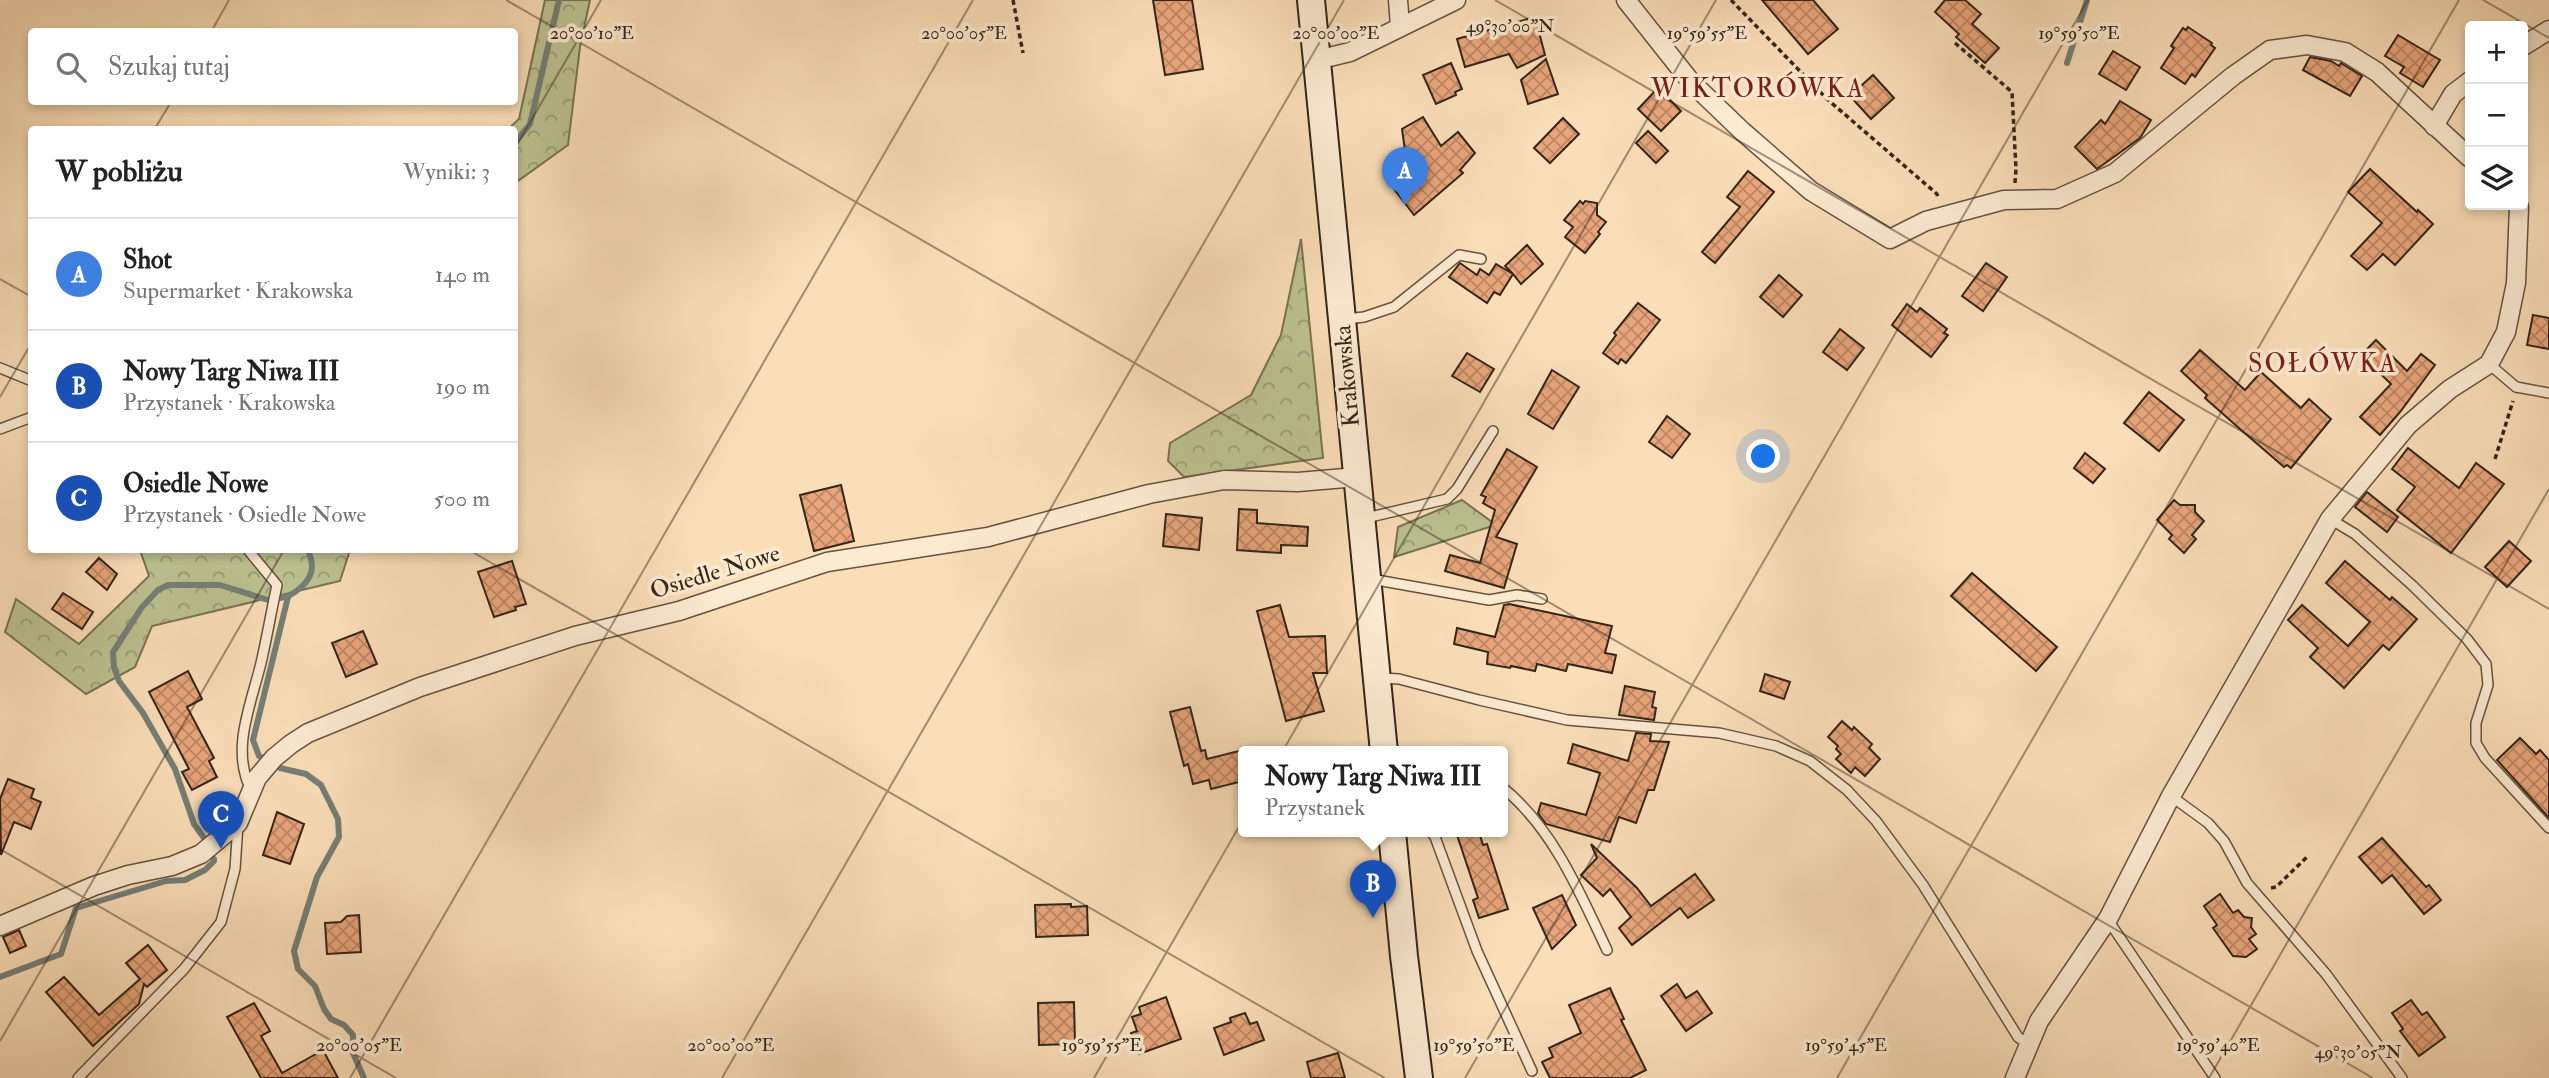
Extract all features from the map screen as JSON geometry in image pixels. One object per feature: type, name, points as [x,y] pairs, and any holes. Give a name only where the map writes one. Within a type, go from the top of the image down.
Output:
[{"type":"main road","name":"Krakowska","points":[[1311,0],[1383,746]]},
{"type":"main road","points":[[1392,837],[1419,1078]]},
{"type":"street","points":[[1398,0],[1400,26]]},
{"type":"street","points":[[1317,60],[1350,52],[1457,0]]},
{"type":"street","points":[[1626,0],[1691,82],[1811,191],[1890,239],[1926,221],[2004,200],[2057,199],[2115,173],[2233,76],[2270,50],[2307,46],[2345,52],[2377,72],[2465,154]]},
{"type":"street","points":[[2528,43],[2549,30]]},
{"type":"street","points":[[2434,126],[2453,94],[2466,84]]},
{"type":"street","points":[[2015,1078],[2039,1021],[2108,919],[2171,796],[2330,519],[2408,425],[2450,389],[2489,364],[2506,332],[2516,283],[2519,210]]},
{"type":"street","name":"Osiedle Nowe","points":[[0,926],[94,886],[128,875],[172,866],[201,854],[238,823],[251,790],[269,762],[308,733],[420,687],[575,636],[679,611],[827,562],[988,537],[1149,494],[1224,481],[1298,482],[1357,477]]},
{"type":"lane","points":[[1342,320],[1364,317],[1394,307],[1459,254],[1481,259]]},
{"type":"lane","points":[[2489,364],[2516,387],[2549,393]]},
{"type":"lane","points":[[0,368],[28,379]]},
{"type":"lane","points":[[0,429],[28,418]]},
{"type":"lane","points":[[1361,519],[1447,499],[1457,489],[1493,430]]},
{"type":"lane","points":[[2330,519],[2354,534],[2413,586],[2467,639],[2486,664],[2488,685],[2476,723],[2476,743],[2485,758],[2549,828]]},
{"type":"lane","points":[[250,553],[276,585],[263,655],[241,737],[243,773],[251,790]]},
{"type":"lane","points":[[1366,578],[1489,600],[1517,595],[1542,599]]},
{"type":"lane","points":[[1377,677],[1399,679],[1567,720],[1719,733],[1776,746],[1810,761],[1847,790],[1876,821],[1923,885],[2018,1037],[2028,1044]]},
{"type":"lane","points":[[1508,791],[1542,830],[1569,871],[1607,950]]},
{"type":"lane","points":[[2171,796],[2208,822],[2224,841],[2247,883],[2326,974],[2402,1078]]},
{"type":"lane","points":[[78,1078],[184,970],[221,922],[235,869],[238,823]]},
{"type":"lane","points":[[1435,837],[1477,951],[1532,1071]]},
{"type":"lane","points":[[2108,919],[2215,1078]]},
{"type":"path","points":[[1013,0],[1023,53]]},
{"type":"path","points":[[1731,0],[1827,99],[1937,194],[1941,217]]},
{"type":"path","points":[[1955,43],[2012,92],[2017,169],[2013,200]]},
{"type":"path","points":[[2495,459],[2511,413],[2516,387]]},
{"type":"path","points":[[2247,883],[2259,890],[2276,887],[2309,855]]},
{"type":"green space","points":[[545,0],[590,0],[580,47],[568,145],[518,181],[518,126],[511,126],[519,119]]},
{"type":"green space","points":[[1301,239],[1323,458],[1184,477],[1168,461],[1170,443],[1251,395],[1281,335]]},
{"type":"green space","points":[[1462,500],[1496,525],[1394,557],[1398,527]]},
{"type":"green space","points":[[141,553],[349,553],[340,581],[152,626],[135,667],[86,694],[5,632],[16,599],[79,644],[149,576]]},
{"type":"building","points":[[1153,0],[1192,0],[1203,69],[1165,75]]},
{"type":"building","points":[[1762,0],[1813,0],[1838,29],[1808,54]]},
{"type":"building","points":[[1945,0],[1965,0],[1981,14],[1972,24],[1999,48],[1985,63],[1956,37],[1959,34],[1935,12]]},
{"type":"building","points":[[1535,17],[1545,55],[1517,68],[1509,54],[1465,67],[1457,39]]},
{"type":"building","points":[[2188,27],[2212,43],[2215,48],[2195,77],[2192,74],[2185,84],[2161,68],[2174,48],[2171,46],[2183,28],[2186,30]]},
{"type":"building","points":[[2398,35],[2440,60],[2423,87],[2400,73],[2404,67],[2385,56]]},
{"type":"building","points":[[2113,51],[2140,67],[2126,90],[2099,74]]},
{"type":"building","points":[[2310,57],[2331,61],[2339,66],[2341,63],[2362,76],[2350,96],[2303,70]]},
{"type":"building","points":[[1546,59],[1558,94],[1528,104],[1521,80]]},
{"type":"building","points":[[1451,63],[1462,89],[1455,92],[1456,95],[1436,104],[1423,75]]},
{"type":"building","points":[[1873,75],[1894,98],[1871,119],[1850,96]]},
{"type":"building","points":[[1658,88],[1681,111],[1661,131],[1638,109]]},
{"type":"building","points":[[2120,101],[2151,120],[2140,138],[2097,169],[2075,147],[2101,120],[2105,124]]},
{"type":"building","points":[[1423,117],[1441,146],[1458,132],[1475,153],[1460,170],[1463,173],[1414,215],[1391,185],[1408,172],[1402,129]]},
{"type":"building","points":[[1563,118],[1579,134],[1550,163],[1534,148]]},
{"type":"building","points":[[1648,131],[1668,151],[1656,163],[1636,143]]},
{"type":"building","points":[[2370,169],[2433,224],[2395,265],[2383,254],[2367,270],[2351,256],[2382,223],[2348,192]]},
{"type":"building","points":[[1748,171],[1774,192],[1715,263],[1702,252],[1740,207],[1727,197]]},
{"type":"building","points":[[1580,201],[1583,204],[1585,201],[1597,203],[1597,215],[1606,222],[1585,253],[1565,237],[1573,227],[1564,220]]},
{"type":"building","points":[[1527,245],[1543,264],[1521,284],[1505,266]]},
{"type":"building","points":[[1460,263],[1477,275],[1480,269],[1489,275],[1496,264],[1513,274],[1500,295],[1494,292],[1487,303],[1449,277]]},
{"type":"building","points":[[1986,263],[2007,277],[1983,311],[1962,296]]},
{"type":"building","points":[[1779,275],[1802,295],[1783,317],[1760,297]]},
{"type":"building","points":[[1638,303],[1660,320],[1626,363],[1621,359],[1618,364],[1603,353],[1616,335],[1614,333]]},
{"type":"building","points":[[1907,304],[1917,312],[1920,308],[1947,329],[1944,333],[1948,335],[1931,357],[1892,325]]},
{"type":"building","points":[[2533,315],[2549,318],[2549,349],[2527,345]]},
{"type":"building","points":[[1840,329],[1864,348],[1847,370],[1823,352]]},
{"type":"building","points":[[2376,340],[2407,371],[2421,354],[2435,365],[2380,435],[2360,417],[2391,384],[2361,355]]},
{"type":"building","points":[[2200,350],[2245,390],[2261,372],[2301,408],[2309,399],[2331,419],[2291,468],[2287,465],[2284,467],[2240,429],[2205,398],[2207,395],[2181,371]]},
{"type":"building","points":[[1467,353],[1494,369],[1480,392],[1452,376]]},
{"type":"building","points":[[1552,370],[1579,387],[1553,429],[1528,414]]},
{"type":"building","points":[[2149,392],[2184,420],[2159,451],[2124,423]]},
{"type":"building","points":[[1667,416],[1690,434],[1672,458],[1649,442]]},
{"type":"building","points":[[2408,448],[2459,488],[2476,463],[2504,484],[2451,553],[2397,510],[2415,487],[2392,469]]},
{"type":"building","points":[[1507,449],[1537,467],[1496,537],[1517,544],[1504,588],[1445,571],[1450,555],[1480,563],[1495,510],[1483,503],[1486,497],[1481,495]]},
{"type":"building","points":[[2085,453],[2105,469],[2093,483],[2074,468]]},
{"type":"building","points":[[841,485],[854,541],[814,551],[800,495]]},
{"type":"building","points":[[2367,492],[2398,517],[2387,532],[2355,507]]},
{"type":"building","points":[[2174,500],[2180,505],[2195,505],[2195,512],[2204,521],[2192,535],[2196,539],[2184,553],[2169,539],[2172,535],[2157,520]]},
{"type":"building","points":[[1239,509],[1257,510],[1257,523],[1308,527],[1307,546],[1281,545],[1281,553],[1237,550]]},
{"type":"building","points":[[1166,514],[1202,518],[1199,550],[1163,546]]},
{"type":"building","points":[[2509,541],[2531,561],[2507,587],[2485,567]]},
{"type":"building","points":[[99,558],[117,574],[107,590],[86,572]]},
{"type":"building","points":[[512,561],[526,604],[494,617],[478,572]]},
{"type":"building","points":[[2345,561],[2390,600],[2392,597],[2417,619],[2389,650],[2383,645],[2344,688],[2310,657],[2318,648],[2288,620],[2302,605],[2348,646],[2370,622],[2326,583]]},
{"type":"building","points":[[1972,573],[2057,647],[2036,671],[1951,596]]},
{"type":"building","points":[[63,593],[93,612],[82,629],[52,609]]},
{"type":"building","points":[[1280,605],[1289,637],[1325,636],[1327,673],[1313,673],[1324,711],[1286,721],[1257,611]]},
{"type":"building","points":[[1504,605],[1612,626],[1605,653],[1616,655],[1612,673],[1568,664],[1566,671],[1537,664],[1535,671],[1487,664],[1488,652],[1454,644],[1457,628],[1495,637]]},
{"type":"building","points":[[363,631],[377,664],[346,677],[332,643]]},
{"type":"building","points":[[188,671],[202,699],[187,707],[214,758],[209,761],[217,777],[192,790],[182,772],[189,769],[149,692]]},
{"type":"building","points":[[1765,674],[1790,682],[1784,699],[1760,691]]},
{"type":"building","points":[[1625,686],[1655,692],[1652,707],[1656,708],[1654,720],[1619,715]]},
{"type":"building","points":[[1190,707],[1201,751],[1205,750],[1207,759],[1238,751],[1238,782],[1211,789],[1209,780],[1193,784],[1188,764],[1184,766],[1170,712]]},
{"type":"building","points":[[1842,721],[1852,730],[1854,727],[1872,744],[1869,748],[1880,759],[1865,776],[1855,767],[1851,773],[1836,759],[1841,754],[1836,749],[1838,746],[1828,737]]},
{"type":"building","points":[[1636,733],[1651,734],[1650,741],[1669,742],[1654,790],[1648,790],[1636,823],[1619,817],[1610,842],[1546,824],[1538,813],[1541,803],[1586,815],[1595,789],[1600,773],[1568,763],[1573,744],[1628,761]]},
{"type":"building","points":[[2520,738],[2536,754],[2540,750],[2549,760],[2549,818],[2497,760]]},
{"type":"building","points":[[8,779],[34,789],[31,798],[41,802],[31,829],[14,822],[1,855],[0,799]]},
{"type":"building","points":[[277,812],[304,824],[290,864],[263,855]]},
{"type":"building","points":[[1458,837],[1481,837],[1483,845],[1487,844],[1508,909],[1479,918],[1473,900],[1478,898]]},
{"type":"building","points":[[2382,838],[2441,900],[2424,914],[2392,875],[2382,883],[2359,857]]},
{"type":"building","points":[[1591,844],[1637,888],[1651,906],[1695,874],[1714,900],[1688,918],[1680,908],[1632,945],[1619,928],[1631,917],[1610,889],[1603,896],[1581,875],[1597,858]]},
{"type":"building","points":[[2220,894],[2233,913],[2238,910],[2244,917],[2252,918],[2251,927],[2256,934],[2249,939],[2257,949],[2246,957],[2233,956],[2213,928],[2217,925],[2204,906]]},
{"type":"building","points":[[1562,895],[1576,925],[1552,949],[1533,908]]},
{"type":"building","points":[[1071,904],[1071,907],[1087,906],[1088,935],[1036,937],[1035,905]]},
{"type":"building","points":[[359,915],[361,952],[327,954],[325,923],[341,922],[347,916]]},
{"type":"building","points":[[19,930],[26,946],[10,953],[3,937]]},
{"type":"building","points":[[148,945],[167,970],[147,987],[144,984],[139,1004],[93,1046],[46,992],[64,977],[99,1015],[140,979],[126,963]]},
{"type":"building","points":[[1677,984],[1686,998],[1697,991],[1712,1013],[1686,1031],[1661,996]]},
{"type":"building","points":[[1610,988],[1624,1019],[1621,1020],[1646,1070],[1630,1078],[1550,1078],[1542,1062],[1553,1057],[1549,1048],[1581,1033],[1569,1005]]},
{"type":"building","points":[[1166,997],[1181,1039],[1139,1054],[1131,1033],[1137,1031],[1132,1017],[1141,1014],[1139,1007]]},
{"type":"building","points":[[2411,1000],[2422,1015],[2427,1012],[2445,1037],[2419,1056],[2400,1031],[2403,1029],[2392,1013]]},
{"type":"building","points":[[1074,1002],[1075,1044],[1039,1045],[1038,1003]]},
{"type":"building","points":[[254,1003],[270,1031],[261,1036],[282,1073],[323,1050],[338,1078],[261,1078],[227,1017]]},
{"type":"building","points":[[1245,1013],[1250,1024],[1257,1022],[1264,1040],[1224,1055],[1214,1028]]},
{"type":"building","points":[[1338,1053],[1345,1078],[1311,1078],[1307,1062]]},
{"type":"waterway","points":[[518,139],[530,124],[559,0]]},
{"type":"waterway","points":[[2067,63],[2087,0]]},
{"type":"waterway","points":[[280,598],[296,591],[309,578],[312,567],[309,553]]},
{"type":"waterway","points":[[204,838],[194,824],[175,769],[143,713],[119,681],[113,652],[142,607],[158,590],[168,585],[220,585],[268,600]]},
{"type":"waterway","points":[[288,597],[253,740],[259,756],[280,768],[306,774],[321,785],[338,819],[339,837],[317,877],[294,951],[298,969],[315,986],[331,1019],[344,1025],[353,1035],[353,1053],[364,1078]]},
{"type":"waterway","points":[[0,977],[61,954],[76,908],[166,881],[185,880],[205,870],[214,859]]},
{"type":"place","name":"Shot","points":[[1405,205]]},
{"type":"place","name":"Osiedle Nowe","points":[[221,849]]},
{"type":"place","name":"Nowy Targ Niwa III","points":[[1373,918]]},
{"type":"district","name":"WIKTORÓWKA","points":[[1758,89]]},
{"type":"district","name":"SOŁÓWKA","points":[[2323,364]]}]
